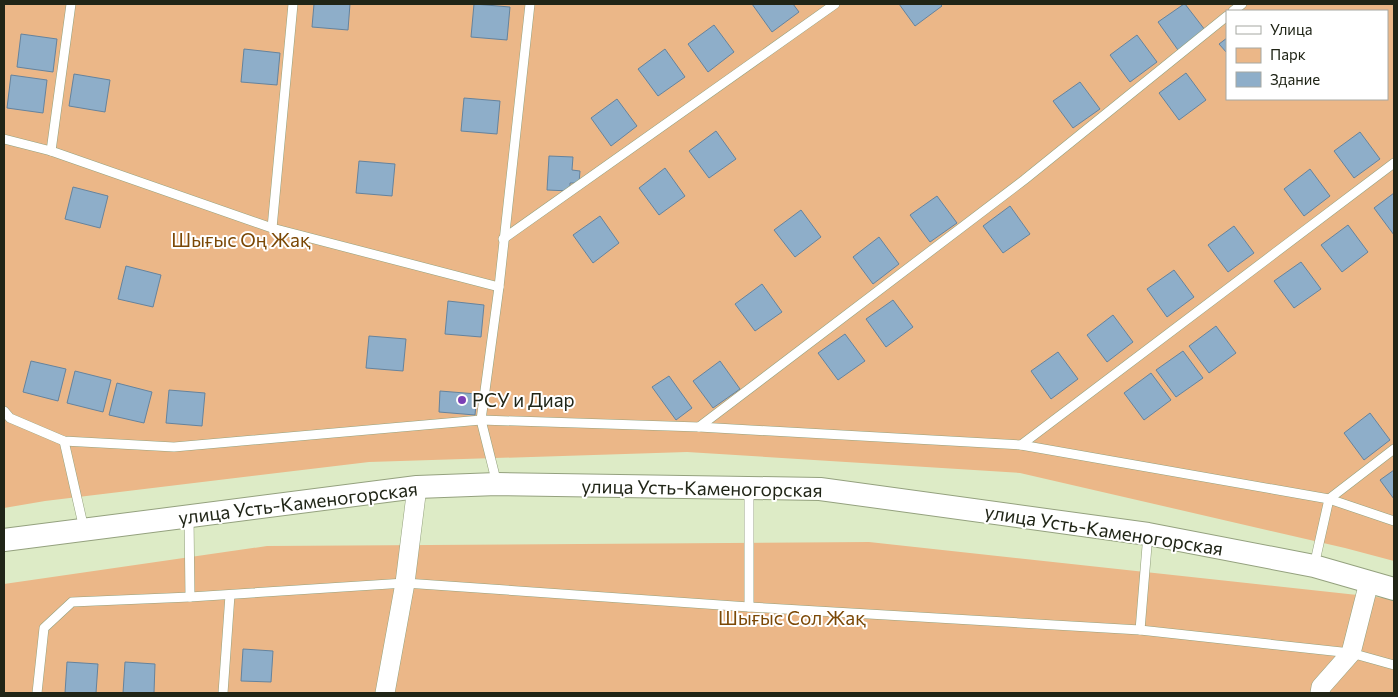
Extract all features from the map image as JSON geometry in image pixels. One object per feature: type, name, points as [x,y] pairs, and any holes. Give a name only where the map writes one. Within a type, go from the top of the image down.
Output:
[{"type":"street","name":"улица Усть-Каменогорская","points":[[4,540],[418,487],[497,484],[820,489],[1148,534],[1314,566],[1394,589]]},
{"type":"street","points":[[385,693],[405,583],[418,487]]},
{"type":"street","points":[[1320,693],[1321,687],[1351,653],[1369,582]]},
{"type":"lane","points":[[51,151],[71,4]]},
{"type":"lane","points":[[272,228],[293,4]]},
{"type":"lane","points":[[497,484],[481,420],[530,4]]},
{"type":"lane","points":[[503,239],[835,4]]},
{"type":"lane","points":[[698,428],[1024,180],[1226,17]]},
{"type":"lane","points":[[4,139],[51,151],[272,228],[498,287]]},
{"type":"lane","points":[[1021,445],[1394,163]]},
{"type":"lane","points":[[4,411],[10,418],[64,441],[174,447],[481,420],[698,428],[1021,445],[1329,499],[1394,521]]},
{"type":"lane","points":[[64,441],[84,530]]},
{"type":"lane","points":[[1314,566],[1329,499],[1394,449]]},
{"type":"lane","points":[[749,488],[749,607]]},
{"type":"lane","points":[[189,516],[190,597]]},
{"type":"lane","points":[[1140,630],[1148,534]]},
{"type":"lane","points":[[37,693],[44,628],[72,602],[230,595],[405,583],[749,607],[1140,630],[1351,653],[1394,665]]},
{"type":"lane","points":[[223,693],[230,595]]},
{"type":"green space","name":"Шығыс Оң Жақ","points":[[4,4],[1394,4],[1394,561],[1020,473],[687,452],[369,462],[45,501],[4,508]]},
{"type":"green space","name":"Шығыс Сол Жақ","points":[[869,542],[1394,599],[1394,693],[4,693],[4,584],[267,546]]},
{"type":"building","points":[[314,4],[350,4],[348,30],[312,27]]},
{"type":"building","points":[[474,4],[510,7],[507,40],[471,37]]},
{"type":"building","points":[[752,4],[793,4],[799,12],[772,32]]},
{"type":"building","points":[[899,4],[940,4],[942,6],[915,26]]},
{"type":"building","points":[[1184,4],[1205,30],[1178,50],[1158,22]]},
{"type":"building","points":[[714,25],[734,52],[708,72],[688,44]]},
{"type":"building","points":[[21,34],[57,39],[53,72],[17,67]]},
{"type":"building","points":[[1137,35],[1157,62],[1130,82],[1110,55]]},
{"type":"building","points":[[1226,39],[1226,52],[1219,44]]},
{"type":"building","points":[[244,49],[280,53],[277,85],[241,82]]},
{"type":"building","points":[[665,49],[685,77],[658,96],[638,69]]},
{"type":"building","points":[[1186,73],[1206,100],[1179,120],[1159,93]]},
{"type":"building","points":[[74,74],[110,80],[105,112],[69,106]]},
{"type":"building","points":[[11,75],[47,80],[43,113],[7,108]]},
{"type":"building","points":[[1080,82],[1100,109],[1073,128],[1053,101]]},
{"type":"building","points":[[464,98],[500,101],[497,134],[461,131]]},
{"type":"building","points":[[617,99],[637,126],[611,146],[591,118]]},
{"type":"building","points":[[716,131],[736,159],[709,178],[689,151]]},
{"type":"building","points":[[1360,132],[1380,159],[1354,178],[1334,151]]},
{"type":"building","points":[[549,156],[573,157],[572,170],[580,171],[579,183],[570,183],[570,191],[547,190]]},
{"type":"building","points":[[359,161],[395,164],[392,196],[356,193]]},
{"type":"building","points":[[665,168],[685,196],[659,215],[639,188]]},
{"type":"building","points":[[1310,169],[1330,196],[1304,216],[1284,189]]},
{"type":"building","points":[[73,187],[108,196],[100,228],[65,219]]},
{"type":"building","points":[[1394,193],[1394,235],[1374,208]]},
{"type":"building","points":[[937,196],[957,223],[930,242],[910,215]]},
{"type":"building","points":[[1010,206],[1030,234],[1003,253],[983,226]]},
{"type":"building","points":[[801,210],[821,237],[795,257],[774,230]]},
{"type":"building","points":[[600,216],[619,243],[593,263],[573,235]]},
{"type":"building","points":[[1348,225],[1368,252],[1342,272],[1321,245]]},
{"type":"building","points":[[1234,226],[1254,253],[1228,272],[1208,245]]},
{"type":"building","points":[[879,237],[899,264],[873,284],[853,257]]},
{"type":"building","points":[[1301,262],[1321,289],[1294,308],[1274,281]]},
{"type":"building","points":[[126,266],[161,275],[153,307],[118,299]]},
{"type":"building","points":[[1174,270],[1194,297],[1167,317],[1147,289]]},
{"type":"building","points":[[762,284],[782,312],[755,331],[735,304]]},
{"type":"building","points":[[893,300],[913,327],[886,347],[866,319]]},
{"type":"building","points":[[448,301],[484,305],[481,337],[445,334]]},
{"type":"building","points":[[1113,315],[1133,342],[1107,362],[1087,335]]},
{"type":"building","points":[[1216,326],[1236,353],[1209,373],[1189,346]]},
{"type":"building","points":[[845,334],[865,361],[838,380],[818,353]]},
{"type":"building","points":[[369,336],[406,339],[403,371],[366,368]]},
{"type":"building","points":[[1183,351],[1203,378],[1176,397],[1156,370]]},
{"type":"building","points":[[1058,352],[1078,379],[1051,399],[1031,371]]},
{"type":"building","points":[[31,361],[66,369],[58,401],[23,392]]},
{"type":"building","points":[[720,361],[740,389],[713,408],[693,381]]},
{"type":"building","points":[[75,371],[111,380],[103,412],[67,403]]},
{"type":"building","points":[[1151,373],[1171,400],[1144,420],[1124,393]]},
{"type":"building","points":[[669,376],[692,408],[676,420],[652,387]]},
{"type":"building","points":[[117,383],[152,392],[144,423],[109,415]]},
{"type":"building","points":[[169,390],[205,393],[202,426],[166,423]]},
{"type":"building","points":[[440,391],[477,394],[475,415],[439,412]]},
{"type":"building","points":[[1370,413],[1390,440],[1364,460],[1344,433]]},
{"type":"building","points":[[1394,470],[1394,499],[1380,480]]},
{"type":"building","points":[[243,649],[273,651],[271,682],[241,681]]},
{"type":"building","points":[[67,662],[98,664],[96,693],[65,693]]},
{"type":"building","points":[[125,662],[155,664],[154,693],[123,693]]},
{"type":"place","name":"РСУ и Диар","points":[[462,400]]}]
